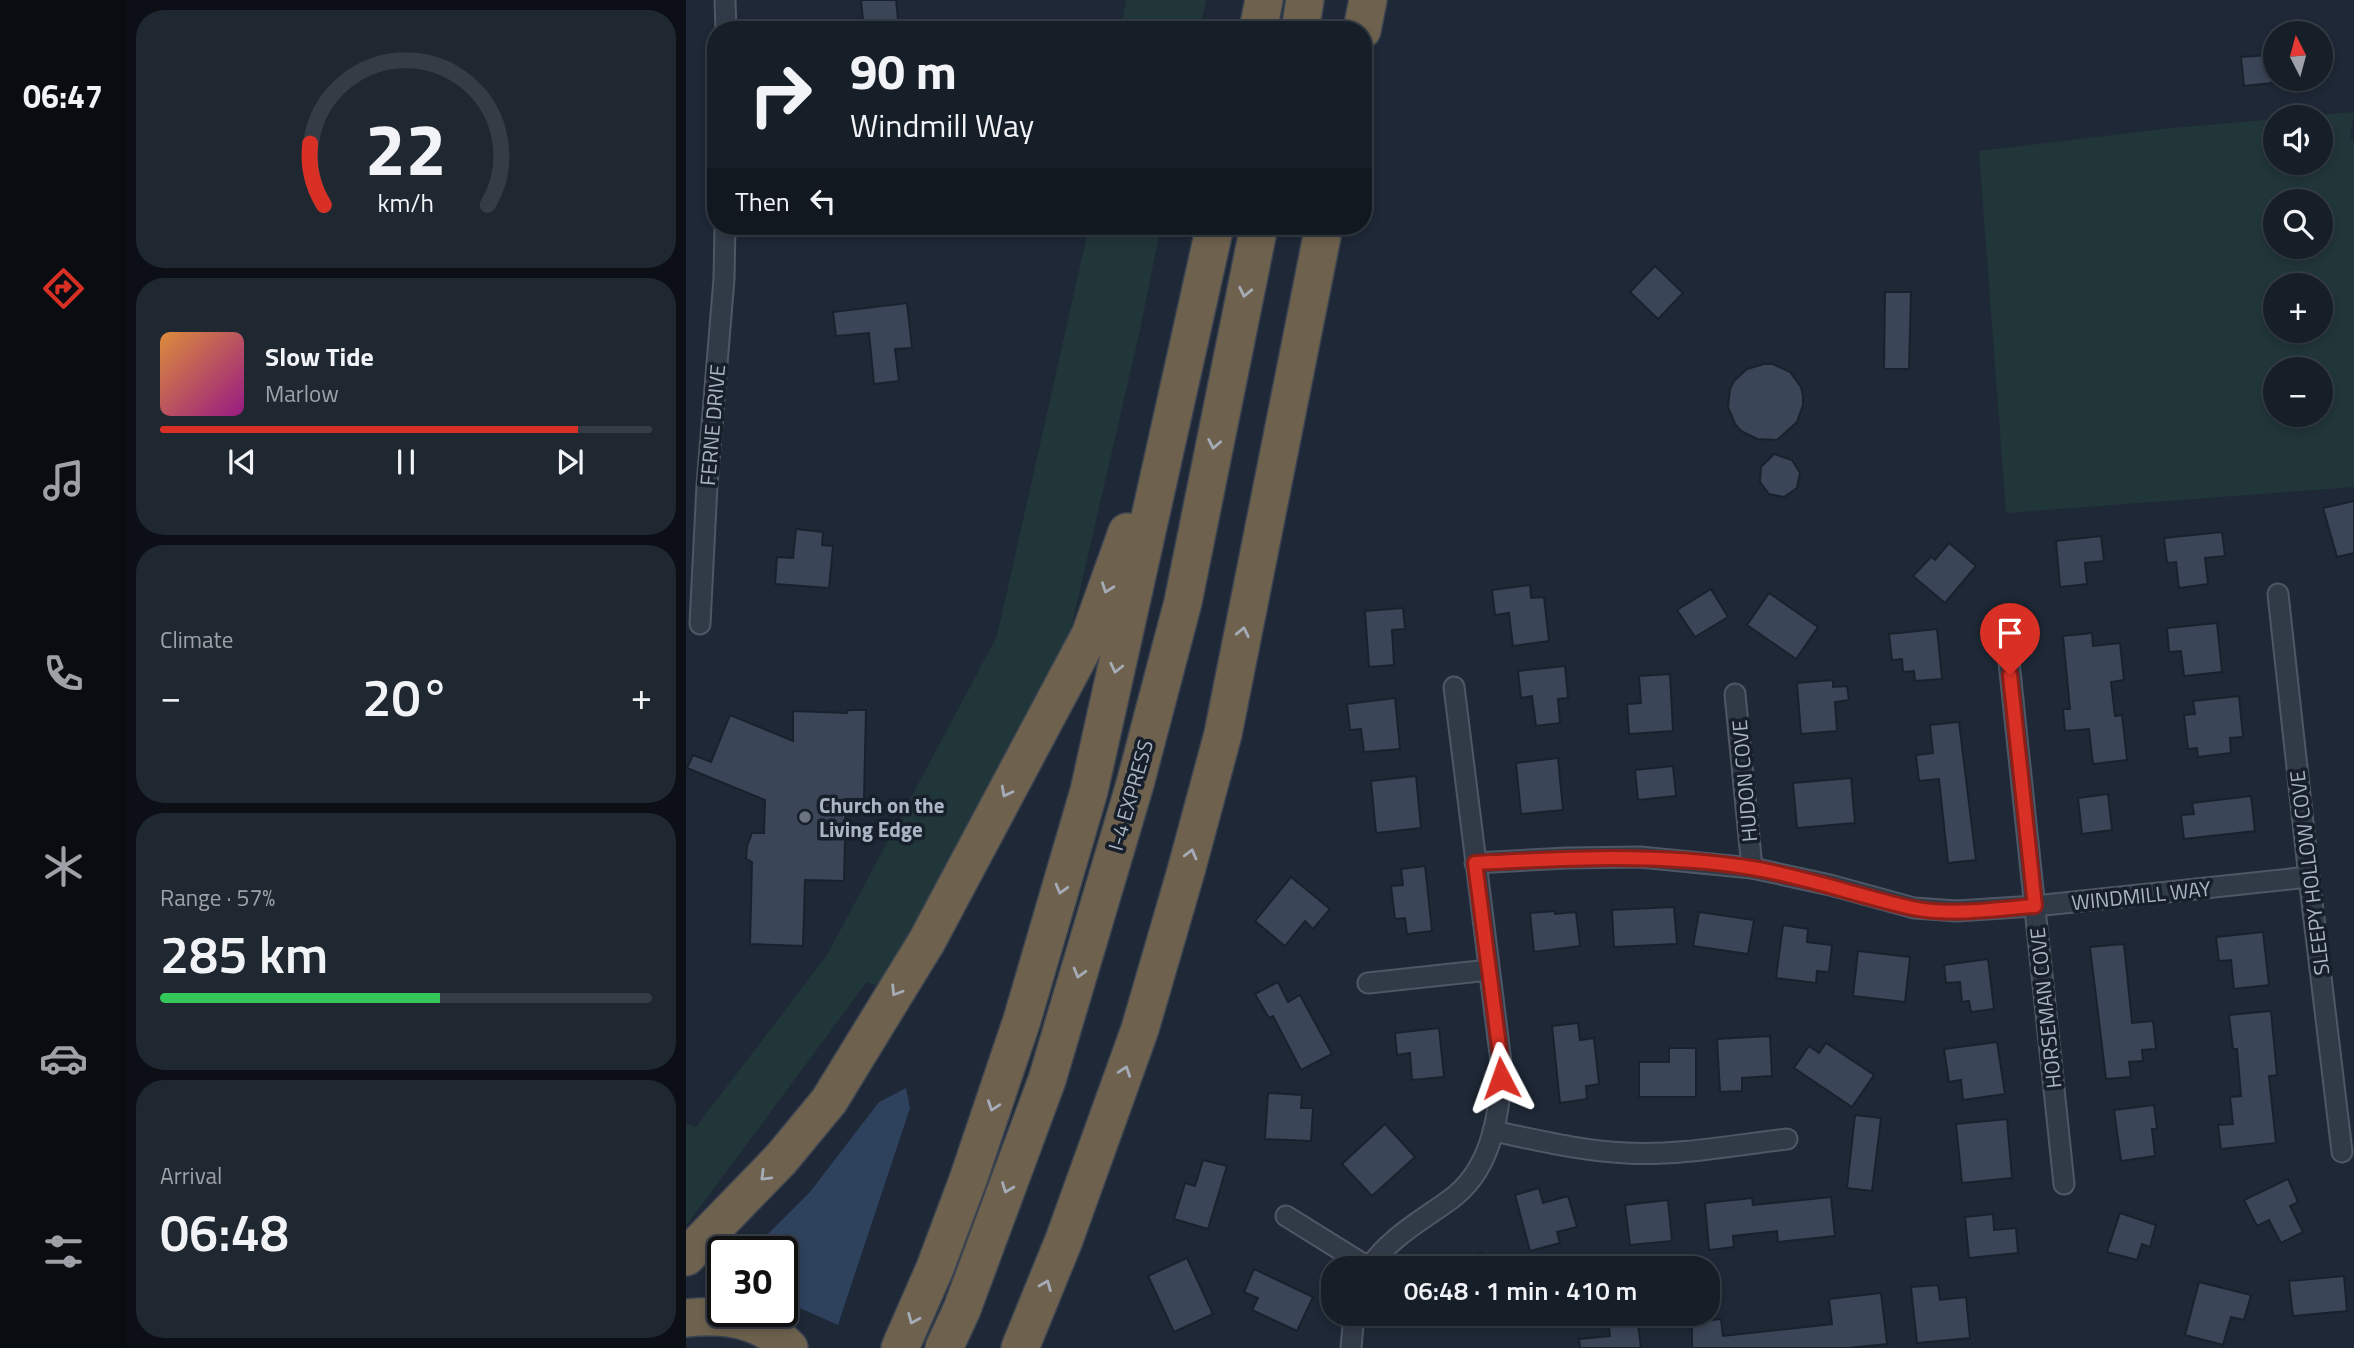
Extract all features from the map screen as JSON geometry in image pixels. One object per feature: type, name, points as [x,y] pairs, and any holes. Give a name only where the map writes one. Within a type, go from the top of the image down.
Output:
[{"type":"highway","points":[[1260,21],[1264,0]]},
{"type":"highway","points":[[1302,21],[1305,0]]},
{"type":"highway","points":[[1364,21],[1368,0]]},
{"type":"highway","points":[[686,1257],[781,1159],[829,1101],[927,941],[1090,635],[1147,474],[1187,292],[1213,235]]},
{"type":"highway","points":[[900,1348],[935,1268],[1022,1020],[1089,791],[1213,235]]},
{"type":"highway","name":"I-4 EXPRESS","points":[[944,1348],[962,1309],[1047,1080],[1135,784],[1183,602],[1257,235]]},
{"type":"highway","points":[[1020,1348],[1064,1240],[1131,1054],[1186,871],[1223,734],[1322,235]]},
{"type":"highway","points":[[686,1318],[725,1316],[746,1321],[765,1329],[789,1348]]},
{"type":"street","points":[[725,0],[726,21]]},
{"type":"street","name":"FERNE DRIVE","points":[[700,624],[725,235]]},
{"type":"street","name":"SLEEPY HOLLOW COVE","points":[[2278,594],[2342,1152]]},
{"type":"street","name":"HORSEMAN COVE","points":[[2005,624],[2064,1184]]},
{"type":"street","points":[[1379,1256],[1423,1216],[1451,1199],[1473,1179],[1493,1131],[1501,1094],[1501,1062],[1454,687]]},
{"type":"street","name":"HUDON COVE","points":[[1735,694],[1752,868]]},
{"type":"street","name":"WINDMILL WAY","points":[[1475,863],[1640,857],[1752,868],[1830,885],[1914,908],[1957,911],[2035,906],[2309,877]]},
{"type":"street","points":[[1368,982],[1489,970]]},
{"type":"street","points":[[1493,1131],[1562,1145],[1626,1153],[1684,1152],[1787,1139]]},
{"type":"street","points":[[1286,1216],[1349,1256]]},
{"type":"street","points":[[1351,1348],[1353,1326]]},
{"type":"green space","points":[[1126,0],[1206,0],[1202,21],[1122,21]]},
{"type":"green space","points":[[2354,112],[2350,139],[2354,140],[2354,487],[2006,513],[1979,151],[2263,120],[2263,175],[2333,175],[2333,114]]},
{"type":"green space","points":[[1087,235],[1159,235],[1062,668],[887,989],[867,982],[686,1226],[686,1123],[696,1127],[827,955],[997,636]]},
{"type":"water","points":[[906,1088],[910,1108],[838,1325],[798,1307],[798,1236],[766,1236],[810,1192],[879,1102]]},
{"type":"building","points":[[861,0],[896,0],[898,21],[863,21]]},
{"type":"building","points":[[2263,55],[2263,84],[2244,86],[2241,57]]},
{"type":"building","points":[[1655,266],[1683,293],[1658,319],[1630,292]]},
{"type":"building","points":[[1885,292],[1911,292],[1909,369],[1884,369]]},
{"type":"building","points":[[907,303],[912,348],[895,349],[899,381],[874,384],[869,333],[836,336],[833,312]]},
{"type":"building","points":[[1773,364],[1790,372],[1801,387],[1803,396],[1797,422],[1777,440],[1757,439],[1741,431],[1728,407],[1734,381],[1747,369]]},
{"type":"building","points":[[1774,454],[1792,460],[1800,473],[1797,488],[1784,497],[1769,494],[1760,482],[1761,467]]},
{"type":"building","points":[[2354,501],[2354,553],[2337,557],[2323,508]]},
{"type":"building","points":[[796,529],[823,532],[822,545],[833,546],[829,588],[775,584],[777,557],[793,558]]},
{"type":"building","points":[[2222,532],[2225,556],[2205,558],[2208,584],[2179,588],[2176,562],[2167,563],[2164,538]]},
{"type":"building","points":[[2101,536],[2104,561],[2085,563],[2087,584],[2060,587],[2056,541]]},
{"type":"building","points":[[1949,543],[1976,566],[1945,603],[1913,576],[1931,557],[1935,560]]},
{"type":"building","points":[[1530,585],[1531,598],[1544,597],[1549,641],[1513,646],[1509,613],[1495,615],[1492,590]]},
{"type":"building","points":[[1711,589],[1728,617],[1695,637],[1677,610]]},
{"type":"building","points":[[1769,593],[1818,627],[1796,659],[1747,625]]},
{"type":"building","points":[[1403,608],[1405,629],[1392,630],[1394,665],[1369,667],[1365,611]]},
{"type":"building","points":[[2217,623],[2222,672],[2184,676],[2181,651],[2169,652],[2167,628]]},
{"type":"building","points":[[1937,629],[1942,679],[1915,681],[1914,671],[1903,672],[1902,659],[1892,660],[1889,634]]},
{"type":"building","points":[[2092,633],[2093,646],[2120,643],[2124,680],[2111,682],[2115,716],[2122,715],[2127,760],[2093,764],[2089,729],[2065,731],[2063,709],[2070,709],[2063,636]]},
{"type":"building","points":[[1565,666],[1568,698],[1558,699],[1560,723],[1536,726],[1532,696],[1521,698],[1518,671]]},
{"type":"building","points":[[1670,674],[1673,731],[1629,734],[1627,704],[1641,703],[1639,676]]},
{"type":"building","points":[[1833,680],[1833,687],[1847,686],[1849,700],[1835,702],[1837,731],[1801,734],[1797,683]]},
{"type":"building","points":[[2239,696],[2243,737],[2230,738],[2231,753],[2198,757],[2197,748],[2188,749],[2184,715],[2195,714],[2193,701]]},
{"type":"building","points":[[1395,698],[1400,749],[1364,752],[1361,729],[1350,730],[1347,704]]},
{"type":"building","name":"Church on the Living Edge","points":[[848,710],[866,710],[864,799],[846,799],[844,881],[805,880],[803,946],[750,944],[752,862],[746,859],[747,846],[752,833],[764,833],[765,800],[687,768],[693,755],[711,762],[730,715],[793,741],[793,711],[847,713]]},
{"type":"building","points":[[1959,722],[1976,860],[1948,863],[1939,779],[1919,781],[1916,755],[1933,753],[1930,725]]},
{"type":"building","points":[[1558,758],[1563,810],[1521,814],[1516,763]]},
{"type":"building","points":[[1673,766],[1676,796],[1638,800],[1635,770]]},
{"type":"building","points":[[1416,776],[1421,828],[1376,833],[1371,781]]},
{"type":"building","points":[[1851,778],[1855,823],[1797,828],[1793,783]]},
{"type":"building","points":[[2108,794],[2112,830],[2082,834],[2078,798]]},
{"type":"building","points":[[2251,796],[2255,831],[2184,839],[2181,815],[2194,814],[2192,803]]},
{"type":"building","points":[[1425,866],[1432,931],[1407,934],[1405,918],[1395,919],[1391,886],[1403,885],[1401,869]]},
{"type":"building","points":[[1291,877],[1330,909],[1313,929],[1305,921],[1285,946],[1255,921]]},
{"type":"building","points":[[1674,907],[1677,944],[1614,947],[1612,910]]},
{"type":"building","points":[[1555,911],[1555,914],[1576,912],[1580,946],[1534,952],[1530,913]]},
{"type":"building","points":[[1699,912],[1754,920],[1748,954],[1693,946]]},
{"type":"building","points":[[1783,925],[1808,929],[1807,942],[1832,945],[1829,972],[1817,971],[1816,983],[1776,978]]},
{"type":"building","points":[[2263,932],[2269,985],[2234,989],[2231,960],[2219,961],[2216,937]]},
{"type":"building","points":[[2124,944],[2132,1023],[2153,1021],[2156,1049],[2142,1050],[2143,1061],[2129,1062],[2131,1077],[2106,1079],[2090,947]]},
{"type":"building","points":[[1858,951],[1910,957],[1905,1002],[1853,996]]},
{"type":"building","points":[[1988,959],[1994,1009],[1971,1012],[1969,1001],[1962,1002],[1960,982],[1946,983],[1944,965]]},
{"type":"building","points":[[1278,982],[1288,1002],[1300,995],[1332,1054],[1301,1070],[1273,1016],[1269,1018],[1255,994]]},
{"type":"building","points":[[2271,1011],[2277,1075],[2269,1076],[2276,1143],[2221,1149],[2218,1125],[2233,1124],[2230,1097],[2241,1096],[2237,1049],[2233,1049],[2229,1015]]},
{"type":"building","points":[[1578,1023],[1580,1040],[1594,1038],[1599,1084],[1586,1086],[1587,1099],[1560,1103],[1552,1026]]},
{"type":"building","points":[[1439,1028],[1444,1077],[1412,1080],[1410,1053],[1397,1055],[1395,1033]]},
{"type":"building","points":[[1770,1036],[1772,1076],[1742,1078],[1742,1091],[1720,1092],[1717,1039]]},
{"type":"building","points":[[1997,1042],[2005,1094],[1963,1100],[1961,1080],[1949,1082],[1944,1049]]},
{"type":"building","points":[[1826,1043],[1874,1075],[1852,1107],[1794,1068],[1809,1046],[1819,1053]]},
{"type":"building","points":[[1669,1048],[1696,1048],[1696,1097],[1639,1097],[1639,1062],[1669,1062]]},
{"type":"building","points":[[1268,1093],[1302,1095],[1301,1108],[1313,1108],[1311,1141],[1265,1139]]},
{"type":"building","points":[[2154,1105],[2157,1129],[2152,1129],[2155,1156],[2121,1161],[2114,1110]]},
{"type":"building","points":[[1855,1115],[1881,1118],[1872,1191],[1847,1188]]},
{"type":"building","points":[[2007,1119],[2012,1178],[1962,1183],[1956,1124]]},
{"type":"building","points":[[1385,1124],[1415,1157],[1372,1196],[1342,1164]]},
{"type":"building","points":[[1203,1160],[1227,1166],[1208,1229],[1174,1219],[1185,1183],[1195,1186]]},
{"type":"building","points":[[2288,1179],[2298,1202],[2290,1206],[2303,1232],[2281,1243],[2269,1220],[2257,1226],[2244,1200]]},
{"type":"building","points":[[1539,1188],[1543,1203],[1568,1196],[1577,1227],[1557,1232],[1560,1243],[1530,1251],[1515,1195]]},
{"type":"building","points":[[1831,1197],[1835,1236],[1778,1242],[1777,1231],[1733,1236],[1734,1247],[1709,1250],[1705,1203],[1752,1198],[1753,1205]]},
{"type":"building","points":[[1668,1200],[1672,1241],[1630,1245],[1625,1205]]},
{"type":"building","points":[[2120,1213],[2156,1225],[2150,1247],[2142,1244],[2137,1260],[2107,1252]]},
{"type":"building","points":[[1993,1214],[1994,1230],[2016,1228],[2018,1253],[1969,1258],[1965,1217]]},
{"type":"building","points":[[1187,1258],[1213,1314],[1174,1332],[1148,1276]]},
{"type":"building","points":[[1254,1269],[1313,1297],[1297,1331],[1252,1310],[1258,1298],[1244,1292]]},
{"type":"building","points":[[2344,1276],[2347,1311],[2293,1316],[2289,1281]]},
{"type":"building","points":[[2199,1282],[2251,1295],[2244,1320],[2231,1317],[2223,1345],[2185,1335]]},
{"type":"building","points":[[1938,1285],[1940,1300],[1966,1297],[1970,1338],[1917,1343],[1911,1287]]},
{"type":"building","points":[[1881,1293],[1887,1344],[1848,1348],[1692,1348],[1692,1326],[1720,1326],[1720,1319],[1723,1336],[1832,1324],[1829,1299]]},
{"type":"building","points":[[1638,1326],[1641,1348],[1580,1348],[1579,1339],[1610,1336],[1609,1327]]},
{"type":"place","name":"Church on the Living Edge","points":[[805,817]]},
{"type":"route","points":[[1501,1078],[1475,863],[1640,857],[1752,868],[1830,885],[1914,908],[1957,911],[2035,906],[2010,675]]}]
